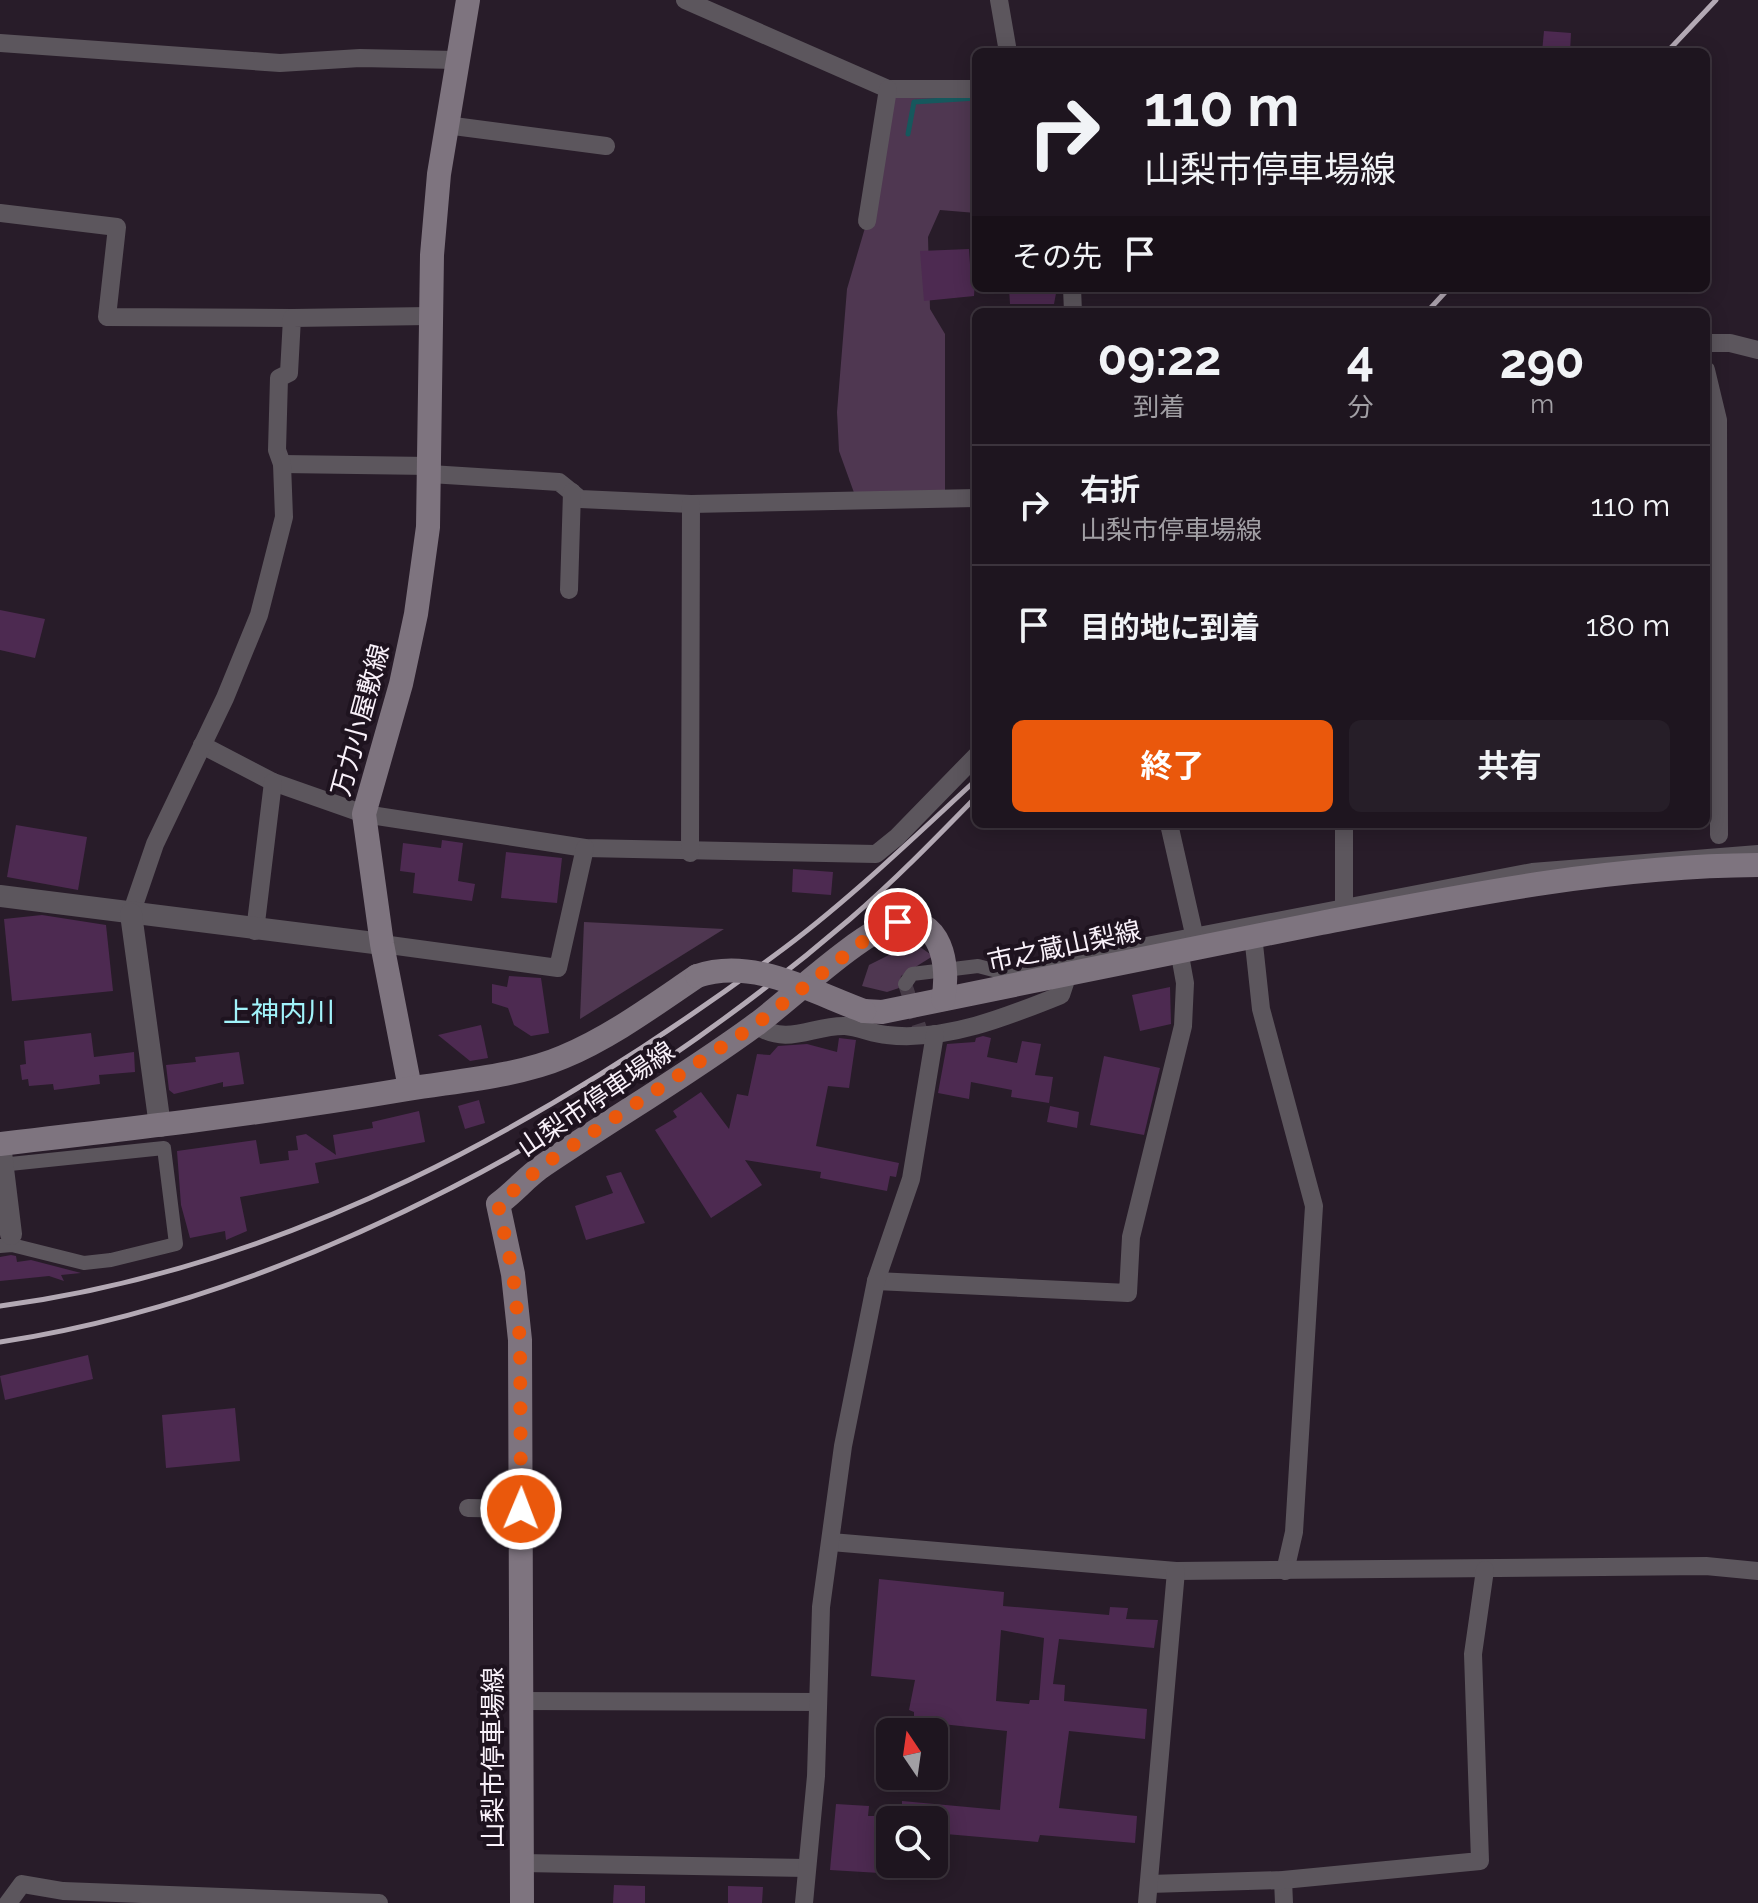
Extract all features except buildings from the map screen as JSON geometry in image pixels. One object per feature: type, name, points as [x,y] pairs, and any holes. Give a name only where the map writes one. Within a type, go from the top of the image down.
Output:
[{"type":"main road","name":"万力小屋敷線","points":[[410,1088],[382,944],[364,814],[416,614],[428,527],[429,316],[446,125],[468,0]]},
{"type":"main road","name":"市之蔵山梨線","points":[[410,1088],[559,1059],[596,1042],[697,976],[736,968],[777,978],[864,1011],[882,1012],[1068,974],[1190,943],[1253,935],[1345,912],[1551,880],[1703,865],[1758,865]]},
{"type":"main road","name":"山梨市停車場線","points":[[522,1903],[520,1340],[513,1274],[498,1204],[543,1165],[755,1025],[870,936],[898,922],[929,932],[941,947],[947,968]]},
{"type":"main road","points":[[943,999],[947,968]]},
{"type":"main road","points":[[1,1157],[160,1126],[410,1088]]},
{"type":"street","points":[[685,0],[888,89],[972,89]]},
{"type":"street","points":[[999,0],[1007,48]]},
{"type":"street","points":[[0,43],[280,63],[360,58],[456,60]]},
{"type":"street","points":[[867,221],[888,89]]},
{"type":"street","points":[[446,125],[606,146]]},
{"type":"street","points":[[0,213],[117,227],[107,317],[429,316]]},
{"type":"street","points":[[160,1126],[131,914],[155,844],[259,615],[284,517],[282,464],[277,450],[279,378],[289,373],[292,318]]},
{"type":"street","points":[[1710,343],[1730,343],[1758,350]]},
{"type":"street","points":[[1710,387],[1718,420],[1719,835]]},
{"type":"street","points":[[282,464],[430,470],[559,482],[580,499],[691,504],[972,498]]},
{"type":"street","points":[[569,590],[572,492]]},
{"type":"street","points":[[690,853],[691,504]]},
{"type":"street","points":[[202,745],[273,782],[364,814],[585,848],[690,853],[784,850],[876,854],[897,837],[972,760]]},
{"type":"street","points":[[255,931],[273,782]]},
{"type":"street","points":[[876,1281],[1128,1293],[1131,1237],[1183,1026],[1190,943],[1170,828]]},
{"type":"street","points":[[1344,828],[1345,912]]},
{"type":"street","points":[[0,896],[558,968],[585,848]]},
{"type":"street","points":[[905,984],[912,974],[947,968],[978,966],[1001,972],[1190,943],[1532,870],[1758,852]]},
{"type":"street","points":[[1253,935],[1261,1009],[1314,1206],[1294,1532],[1285,1571]]},
{"type":"street","points":[[755,1025],[770,1035],[824,1031],[843,1026],[888,1036],[935,1034],[1016,1012],[1061,995],[1068,974]]},
{"type":"street","points":[[804,1903],[816,1776],[821,1607],[843,1446],[876,1281],[911,1179],[935,1034]]},
{"type":"street","points":[[164,1148],[176,1244],[111,1260],[84,1263],[12,1245],[6,1240],[1,1157],[164,1148]]},
{"type":"street","points":[[468,1508],[521,1509]]},
{"type":"street","points":[[831,1542],[1176,1571],[1706,1566],[1758,1571]]},
{"type":"street","points":[[1149,1884],[1283,1880],[1480,1861],[1473,1654],[1485,1570]]},
{"type":"street","points":[[1147,1903],[1176,1571]]},
{"type":"street","points":[[520,1701],[818,1702]]},
{"type":"street","points":[[522,1863],[807,1868]]},
{"type":"street","points":[[1283,1880],[1284,1903]]},
{"type":"street","points":[[8,1903],[22,1884],[63,1891],[379,1903]]},
{"type":"shaded area","points":[[888,89],[972,89],[972,213],[940,210],[928,237],[930,309],[945,334],[945,500],[857,501],[839,451],[837,412],[847,289],[867,221]]},
{"type":"shaded area","points":[[584,922],[724,929],[580,1019]]},
{"type":"shaded area","points":[[909,945],[920,947],[933,956],[901,976],[899,988],[887,992],[862,986],[869,965]]},
{"type":"waterway","points":[[908,134],[914,102],[972,98]]},
{"type":"tunnel","points":[[905,984],[922,1035]]},
{"type":"railway","points":[[1671,48],[1716,0]]},
{"type":"railway","points":[[1431,308],[1445,292]]},
{"type":"railway","points":[[0,1306],[106,1287],[210,1259],[311,1223],[409,1180],[504,1131],[597,1076],[775,955],[853,893],[972,784]]},
{"type":"railway","points":[[0,1342],[114,1319],[228,1284],[341,1240],[452,1188],[559,1128],[662,1062],[760,992],[866,905],[972,801]]},
{"type":"district","name":"上神内川","points":[[279,1012]]},
{"type":"route","points":[[521,1509],[520,1340],[513,1274],[498,1204],[543,1165],[688,1071],[755,1025],[847,952],[888,925],[898,922]]}]
